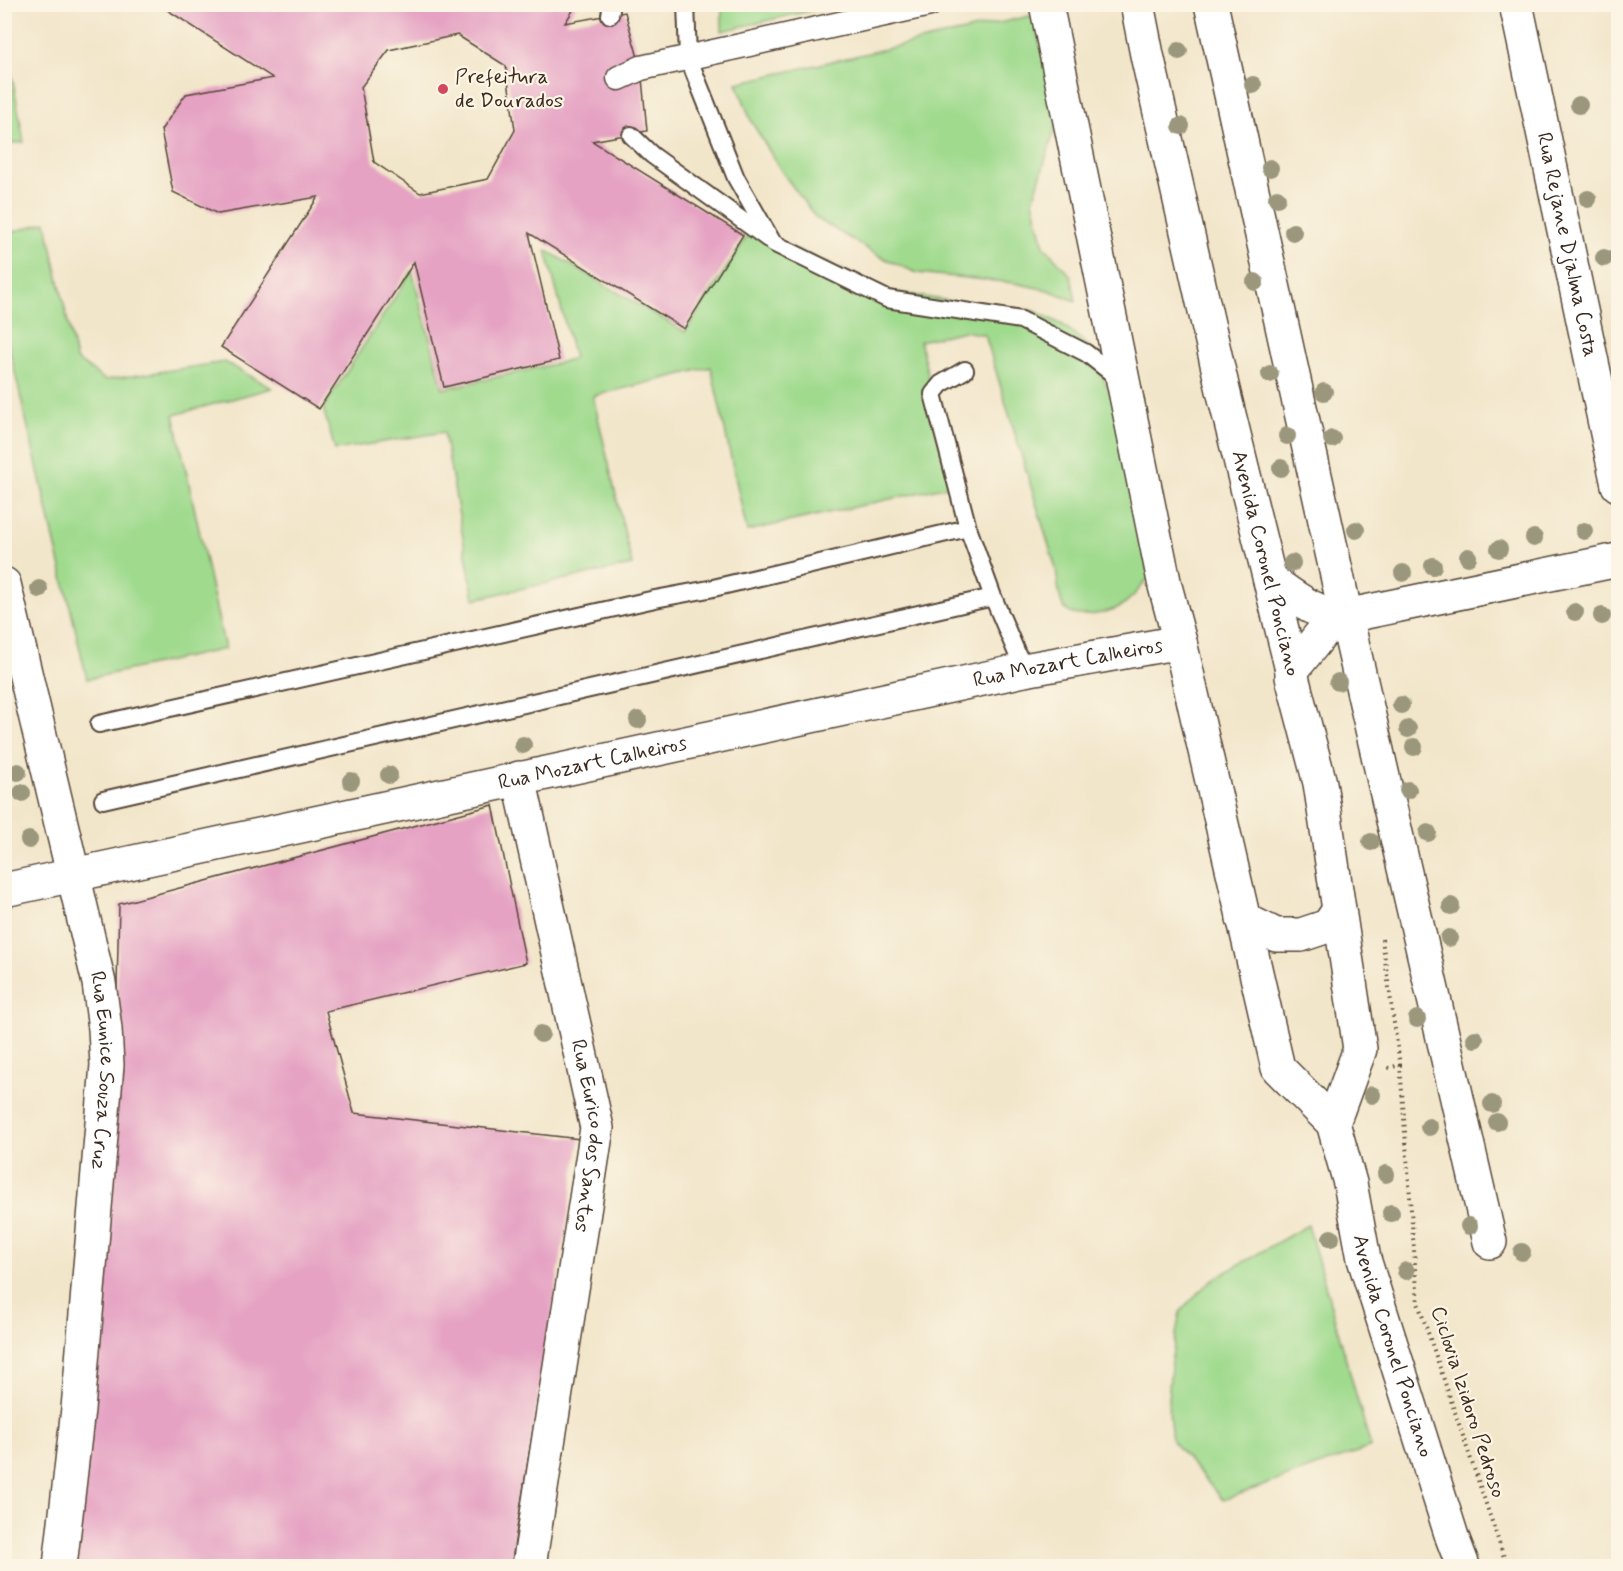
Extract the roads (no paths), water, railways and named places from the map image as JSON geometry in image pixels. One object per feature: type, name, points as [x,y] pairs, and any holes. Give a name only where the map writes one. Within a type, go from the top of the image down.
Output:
[{"type":"street","points":[[620,78],[641,68],[930,4]]},
{"type":"street","name":"Avenida Coronel Ponciano","points":[[1046,4],[1165,586],[1180,642],[1278,1068],[1333,1124],[1350,1183],[1364,1259],[1448,1526],[1463,1566]]},
{"type":"street","name":"Avenida Coronel Ponciano","points":[[1137,4],[1220,379],[1320,783],[1360,1049],[1333,1124]]},
{"type":"street","points":[[1211,4],[1340,616],[1490,1242]]},
{"type":"street","name":"Rua Rejane Djalma Costa","points":[[1516,4],[1618,485]]},
{"type":"street","points":[[1270,580],[1307,605],[1340,616],[1618,560]]},
{"type":"street","name":"Rua Eunice Souza Cruz","points":[[4,584],[99,983],[105,1029],[107,1065],[78,1408],[60,1566]]},
{"type":"street","points":[[1292,670],[1340,616]]},
{"type":"street","name":"Rua Mozart Calheiros","points":[[4,890],[1024,670],[1180,642]]},
{"type":"street","name":"Rua Eurico dos Santos","points":[[519,778],[597,1128],[529,1566]]},
{"type":"street","points":[[1243,918],[1276,935],[1301,935],[1329,926],[1340,910]]},
{"type":"lane","points":[[686,4],[688,57],[736,178],[773,243]]},
{"type":"lane","points":[[631,135],[652,155],[773,243],[887,299],[1021,320],[1086,353],[1123,382]]},
{"type":"lane","points":[[965,370],[941,384],[933,394],[968,528],[993,597],[1024,670]]},
{"type":"lane","points":[[99,724],[655,599],[709,589],[968,528]]},
{"type":"lane","points":[[103,800],[993,597]]},
{"type":"place","name":"Prefeitura de Dourados","points":[[443,89]]}]
